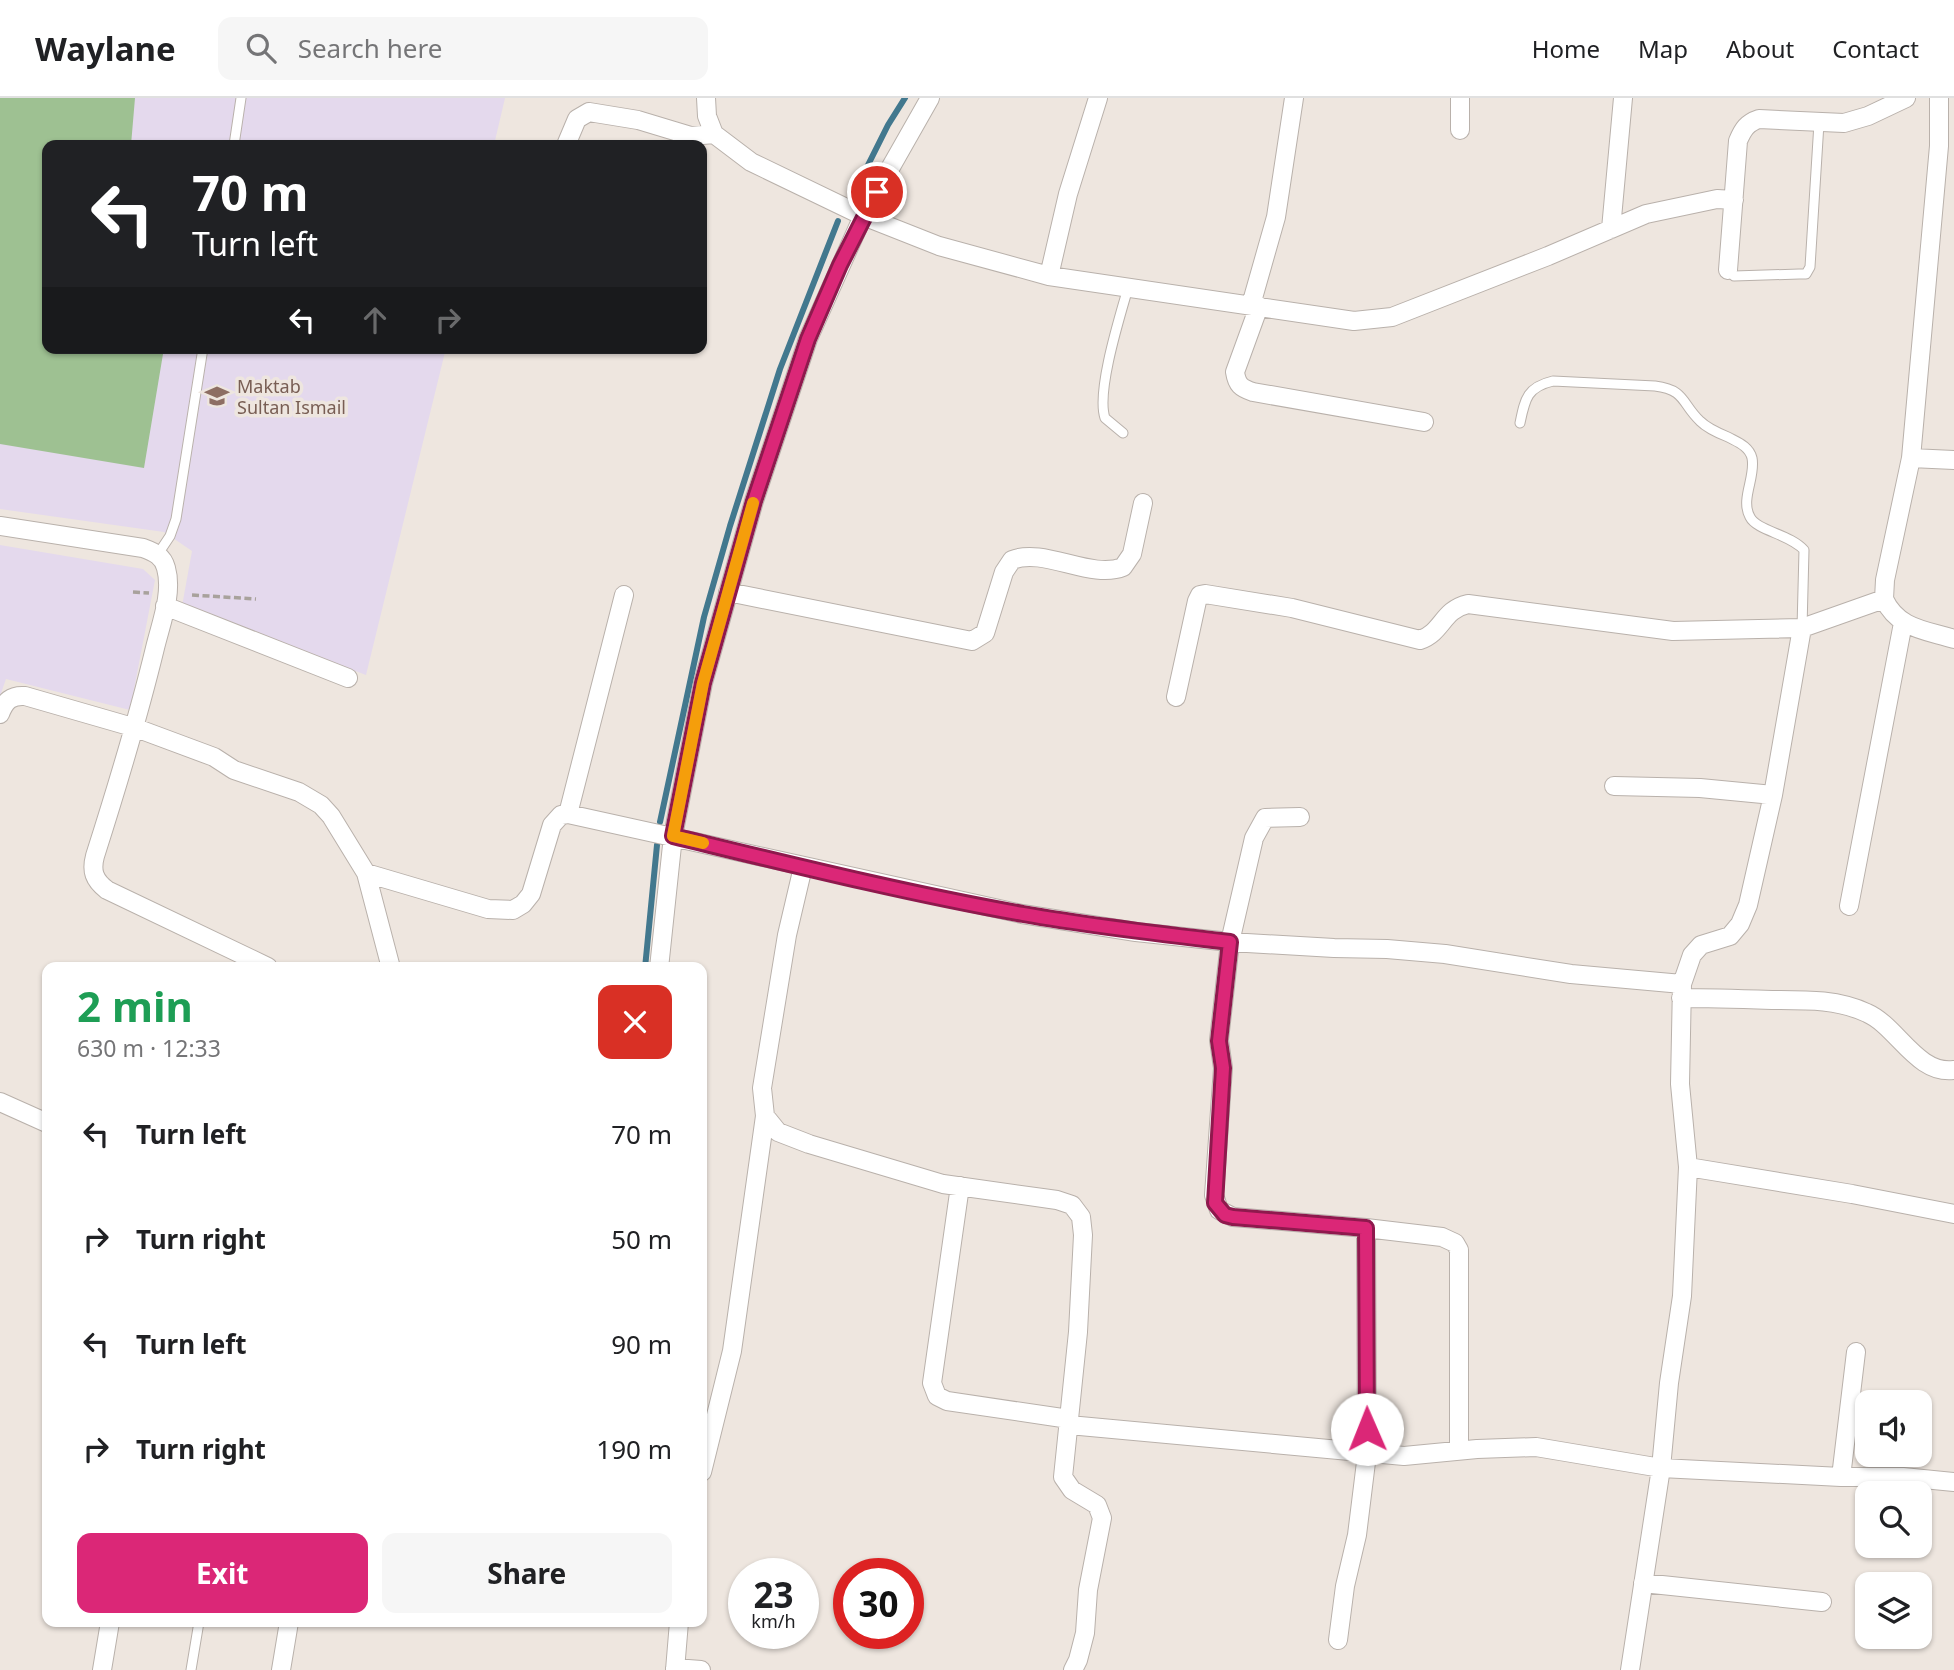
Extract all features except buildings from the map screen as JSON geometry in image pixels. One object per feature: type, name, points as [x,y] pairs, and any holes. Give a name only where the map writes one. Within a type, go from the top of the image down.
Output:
[{"type":"street","points":[[706,98],[707,116],[714,134],[751,162],[863,216],[939,246],[1049,276],[1354,321],[1392,317],[1646,214],[1717,200],[1734,200]]},
{"type":"street","points":[[659,962],[673,836],[703,683],[754,501],[808,339],[863,216],[930,98]]},
{"type":"street","points":[[1049,276],[1068,194],[1098,98]]},
{"type":"street","points":[[1294,98],[1276,217],[1255,305],[1235,372],[1236,381],[1241,388],[1253,392],[1424,422]]},
{"type":"street","points":[[1460,98],[1460,130]]},
{"type":"street","points":[[1611,229],[1623,98]]},
{"type":"street","points":[[1728,270],[1738,141],[1749,122],[1759,119],[1844,123],[1867,116],[1906,98]]},
{"type":"street","points":[[1939,98],[1939,146],[1911,457],[1885,579],[1884,599],[1891,613],[1903,623],[1954,639]]},
{"type":"street","points":[[568,140],[577,119],[589,112],[638,120],[691,136],[714,134]]},
{"type":"street","points":[[1911,457],[1954,460]]},
{"type":"street","points":[[728,592],[972,640],[985,633],[1003,572],[1012,560],[1027,557],[1108,570],[1123,567],[1132,554],[1143,503]]},
{"type":"street","points":[[0,526],[143,548],[158,554],[166,566],[166,600],[136,728],[95,856],[94,875],[107,890],[258,962]]},
{"type":"street","points":[[1177,697],[1197,601],[1199,595],[1206,594],[1292,608],[1420,640],[1431,636],[1456,607],[1468,604],[1673,631],[1802,628],[1884,599]]},
{"type":"street","points":[[568,814],[624,595]]},
{"type":"street","points":[[166,600],[348,678]]},
{"type":"street","points":[[1849,906],[1903,623]]},
{"type":"street","points":[[1630,1670],[1661,1468],[1669,1384],[1682,1296],[1688,1167],[1680,1084],[1682,991],[1692,955],[1701,945],[1730,936],[1740,924],[1748,905],[1773,795],[1802,628]]},
{"type":"street","points":[[0,714],[5,702],[11,697],[26,696],[136,728],[214,757],[234,770],[310,798],[331,817],[366,873],[389,962]]},
{"type":"street","points":[[1614,786],[1700,788],[1773,795]]},
{"type":"street","points":[[366,873],[488,909],[513,910],[523,904],[531,894],[552,825],[568,814],[1022,914],[1136,932],[1230,942],[1387,948],[1445,954],[1682,991],[1850,1005],[1876,1017],[1923,1062],[1947,1071],[1954,1070]]},
{"type":"street","points":[[1300,817],[1265,818],[1254,838],[1230,942],[1219,1041],[1223,1068],[1215,1203],[1225,1215],[1233,1217],[1366,1228],[1442,1237],[1455,1243],[1459,1250],[1459,1451]]},
{"type":"street","points":[[707,1452],[732,1351],[765,1116],[762,1088],[787,934],[803,867]]},
{"type":"street","points":[[0,1102],[42,1121]]},
{"type":"street","points":[[765,1116],[778,1132],[809,1144],[943,1184],[1057,1200],[1072,1205],[1081,1217],[1083,1235],[1078,1332],[1063,1477],[1072,1490],[1097,1505],[1102,1518],[1088,1590],[1084,1633],[1073,1670]]},
{"type":"street","points":[[1688,1167],[1954,1214]]},
{"type":"street","points":[[960,1186],[932,1383],[937,1396],[947,1401],[1069,1422],[1367,1454],[1404,1456],[1536,1447],[1661,1468],[1954,1482]]},
{"type":"street","points":[[1338,1640],[1345,1586],[1357,1535],[1367,1454],[1366,1228]]},
{"type":"street","points":[[1841,1477],[1856,1352]]},
{"type":"street","points":[[1643,1583],[1822,1602]]},
{"type":"street","points":[[102,1670],[109,1627]]},
{"type":"street","points":[[281,1670],[288,1627]]},
{"type":"street","points":[[679,1627],[675,1669],[701,1670]]},
{"type":"lane","points":[[235,140],[241,98]]},
{"type":"lane","points":[[1728,270],[1734,276],[1805,274],[1810,267],[1819,123]]},
{"type":"lane","points":[[1123,433],[1105,418],[1102,402],[1111,347],[1128,288]]},
{"type":"lane","points":[[158,554],[170,536],[176,519],[201,354]]},
{"type":"lane","points":[[1520,423],[1530,392],[1540,384],[1553,381],[1656,386],[1679,393],[1702,423],[1744,446],[1752,458],[1746,507],[1750,519],[1760,526],[1796,540],[1804,550],[1802,628]]},
{"type":"lane","points":[[191,1670],[198,1627]]},
{"type":"path","points":[[134,592],[166,600],[256,599]]},
{"type":"shaded area","name":"Maktab Sultan Ismail","points":[[0,98],[505,98],[495,140],[42,140],[42,354],[445,354],[366,675],[182,606],[192,551],[164,532],[0,509]]},
{"type":"shaded area","points":[[0,545],[143,569],[155,580],[130,710],[6,679],[0,696]]},
{"type":"green space","points":[[0,98],[135,98],[131,140],[42,140],[42,354],[163,354],[144,468],[0,444]]},
{"type":"waterway","points":[[852,197],[888,125],[905,98]]},
{"type":"waterway","points":[[660,822],[704,617],[730,526],[780,369],[838,221]]},
{"type":"waterway","points":[[646,962],[657,845]]},
{"type":"slow traffic","points":[[703,843],[673,836],[703,683],[753,503]]},
{"type":"place","name":"Maktab Sultan Ismail","points":[[217,396]]},
{"type":"route","points":[[877,192],[840,265],[808,339],[754,501],[703,683],[673,836],[1022,914],[1136,932],[1230,942],[1219,1041],[1223,1068],[1215,1203],[1225,1215],[1233,1217],[1366,1228],[1367,1429]]}]
